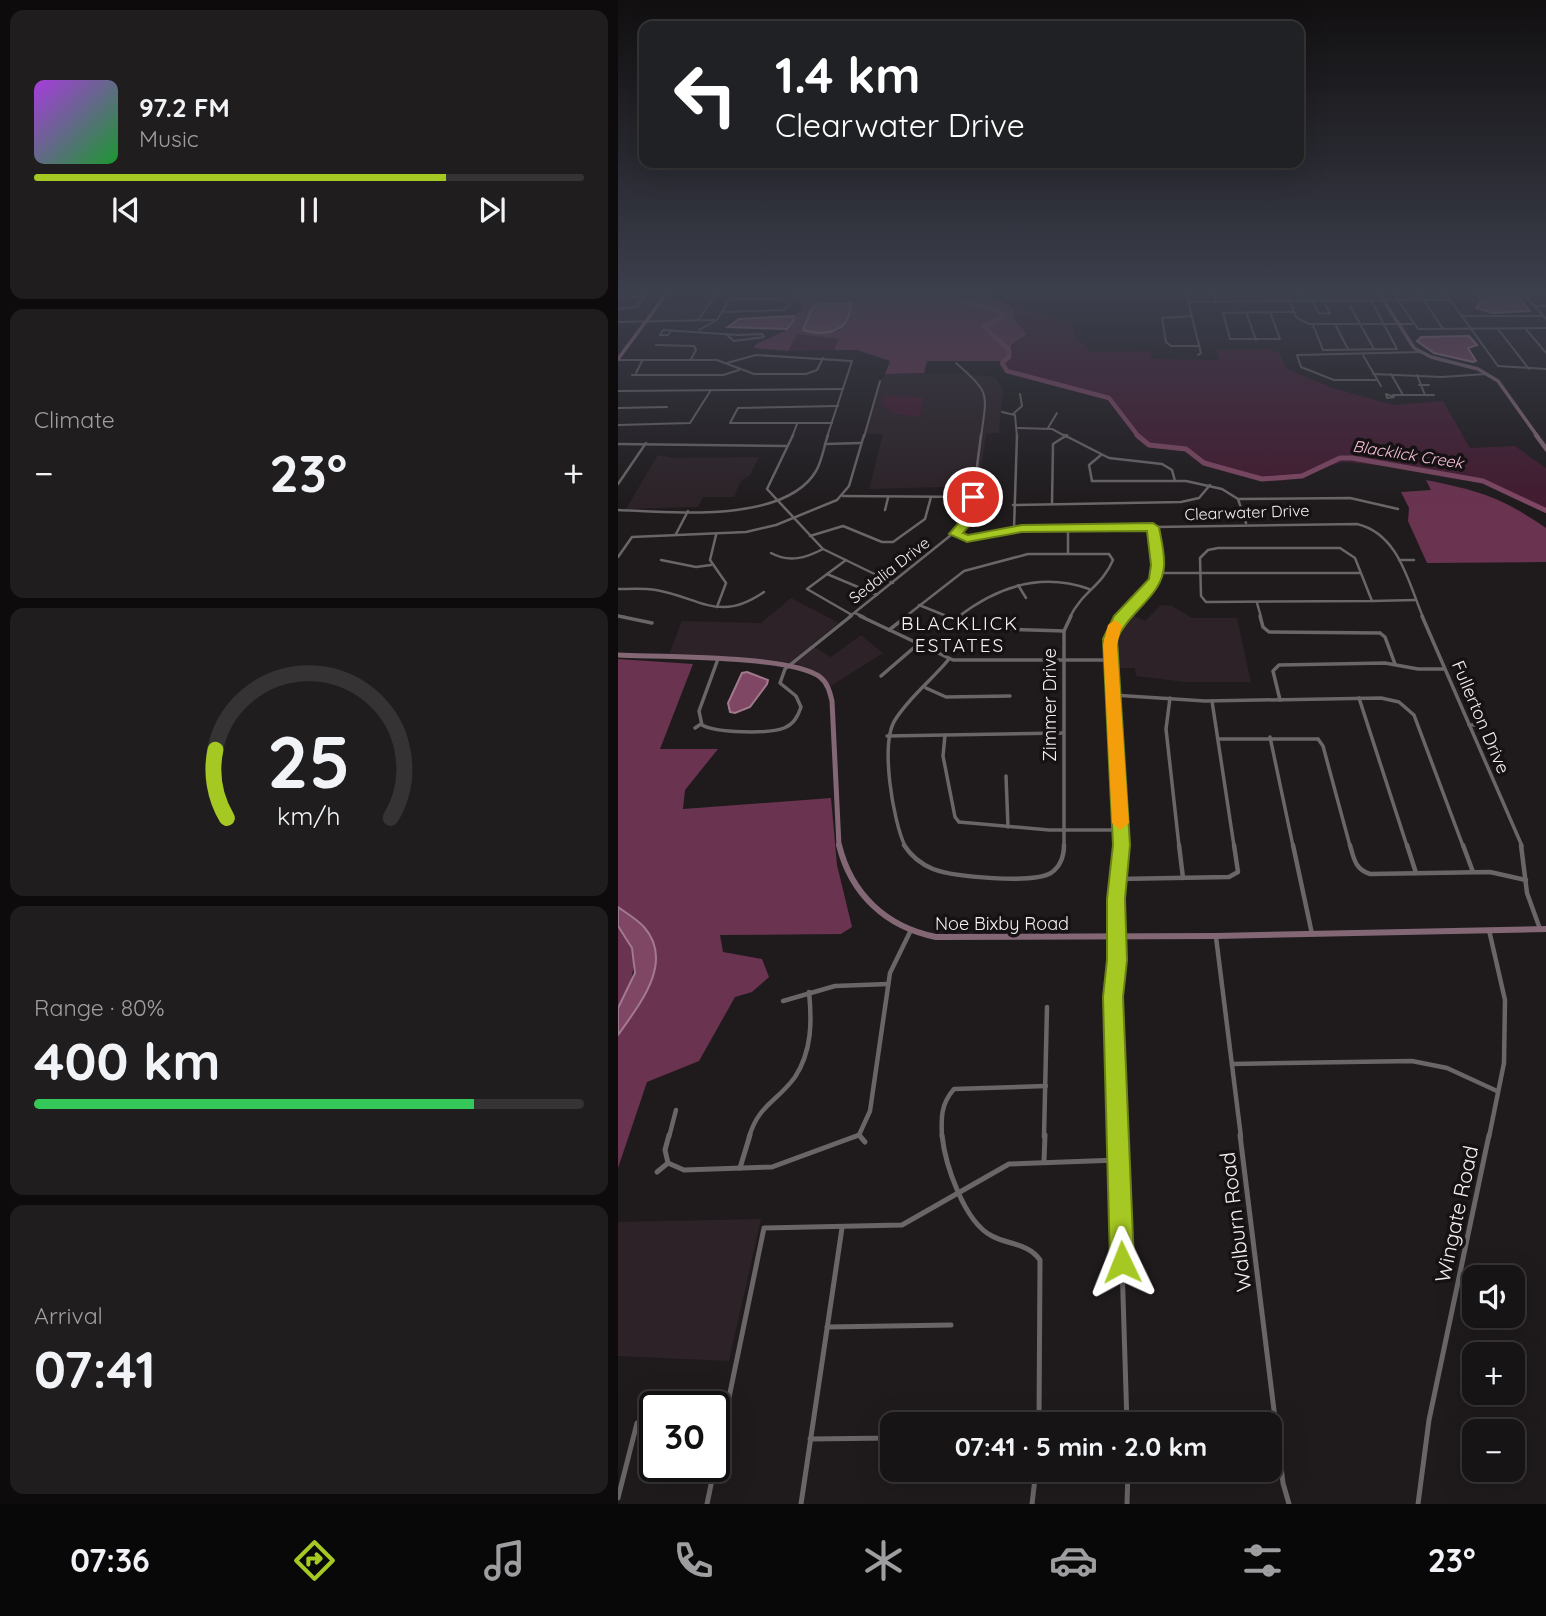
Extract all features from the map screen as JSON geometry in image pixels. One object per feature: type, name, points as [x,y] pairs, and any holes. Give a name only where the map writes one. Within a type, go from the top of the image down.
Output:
[{"type":"street","points":[[640,363],[634,374],[725,374],[739,370]]},
{"type":"street","points":[[727,363],[753,374],[814,372],[820,363]]},
{"type":"street","points":[[618,510],[749,509],[778,501],[808,483],[825,444],[853,363]]},
{"type":"street","name":"Sedalia Drive","points":[[787,666],[955,534],[968,520],[986,396],[983,386],[956,363]]},
{"type":"street","points":[[1300,363],[1301,367],[1334,380],[1376,380]]},
{"type":"street","points":[[1367,363],[1381,386]]},
{"type":"street","points":[[1456,363],[1487,373],[1501,384],[1546,450]]},
{"type":"street","points":[[1497,363],[1500,368],[1546,369]]},
{"type":"street","points":[[1525,363],[1529,369]]},
{"type":"street","points":[[1373,374],[1487,373]]},
{"type":"street","points":[[1391,374],[1403,395]]},
{"type":"street","points":[[1417,375],[1425,395]]},
{"type":"street","points":[[843,496],[849,486],[880,381]]},
{"type":"street","points":[[1419,385],[1429,385]]},
{"type":"street","points":[[618,391],[844,389]]},
{"type":"street","points":[[618,425],[690,423],[711,390]]},
{"type":"street","points":[[1013,414],[1022,406],[1019,394]]},
{"type":"street","points":[[1393,396],[1434,395]]},
{"type":"street","points":[[832,423],[730,423],[729,420],[737,407],[838,406]]},
{"type":"street","points":[[618,408],[667,407]]},
{"type":"street","points":[[1002,412],[1013,414],[1017,418],[1014,529]]},
{"type":"street","points":[[1048,428],[1057,413]]},
{"type":"street","points":[[797,424],[778,471],[767,485],[778,501],[823,549],[893,583]]},
{"type":"street","points":[[1018,428],[1048,428],[1067,435],[1101,455],[1119,460],[1162,464],[1172,470],[1175,481]]},
{"type":"street","points":[[1052,505],[1053,444],[1067,435]]},
{"type":"street","points":[[618,444],[646,443],[686,447],[788,446]]},
{"type":"street","points":[[618,485],[646,443]]},
{"type":"street","points":[[825,444],[861,443]]},
{"type":"street","points":[[1101,455],[1089,465],[1091,482],[1175,481],[1210,485],[1238,499],[1356,498],[1398,509]]},
{"type":"street","points":[[1013,505],[1181,502],[1200,498],[1210,485]]},
{"type":"street","points":[[618,557],[631,536],[746,532],[794,518],[843,496],[973,497]]},
{"type":"street","points":[[810,536],[843,526],[889,544],[925,519],[931,497]]},
{"type":"street","points":[[885,510],[888,498]]},
{"type":"street","points":[[1238,499],[1246,523]]},
{"type":"street","points":[[676,534],[688,510]]},
{"type":"street","name":"Clearwater Drive","points":[[955,534],[974,539],[1014,529],[1246,523],[1342,522],[1373,528]]},
{"type":"street","points":[[1127,1412],[1113,997],[1121,830],[1110,639],[1115,625],[1149,590],[1157,573],[1153,527]]},
{"type":"street","points":[[889,630],[964,571],[1028,554],[1068,553],[1068,528]]},
{"type":"street","name":"Fullerton Drive","points":[[1373,528],[1390,541],[1399,560],[1522,847],[1527,893],[1543,929]]},
{"type":"street","points":[[717,534],[710,550],[712,564],[726,583],[717,607]]},
{"type":"street","points":[[1372,601],[1352,554],[1331,547],[1218,548],[1206,552],[1200,558],[1204,602],[1372,601],[1416,600]]},
{"type":"street","points":[[771,553],[780,558],[794,559],[823,549]]},
{"type":"street","name":"Zimmer Drive","points":[[887,736],[899,831],[905,848],[916,859],[933,869],[953,873],[1033,878],[1053,872],[1063,858],[1064,631],[1072,610],[1106,577],[1112,568],[1113,560],[1110,553],[1068,553]]},
{"type":"street","points":[[661,560],[696,567],[712,564]]},
{"type":"street","points":[[846,560],[807,589],[949,659],[977,662],[1110,660]]},
{"type":"street","points":[[1399,560],[1414,560]]},
{"type":"street","points":[[1157,573],[1361,573]]},
{"type":"street","points":[[827,574],[877,595]]},
{"type":"street","points":[[953,621],[983,597],[1018,585],[1058,580],[1090,590]]},
{"type":"street","points":[[1018,585],[1026,598]]},
{"type":"street","points":[[618,589],[656,590],[677,595],[700,606],[717,607],[744,606],[764,592]]},
{"type":"street","points":[[1257,602],[1264,631],[1381,631],[1395,664]]},
{"type":"street","points":[[919,605],[953,621],[980,628],[1064,631]]},
{"type":"street","points":[[618,617],[652,623]]},
{"type":"street","points":[[881,676],[917,645]]},
{"type":"street","name":"Noe Bixby Road","points":[[618,654],[787,666],[816,675],[827,685],[832,694],[836,834],[844,867],[876,909],[910,932],[936,937],[1117,937],[1543,929]]},
{"type":"street","points":[[701,724],[699,711],[718,659]]},
{"type":"street","points":[[949,659],[926,688],[895,717],[887,736],[1063,733]]},
{"type":"street","points":[[1280,700],[1273,666],[1395,664],[1422,670],[1445,669]]},
{"type":"street","points":[[701,724],[716,731],[757,732],[774,731],[790,725],[799,714],[801,706],[796,696],[780,683],[787,666]]},
{"type":"street","points":[[926,688],[953,697],[1010,696]]},
{"type":"street","points":[[1113,695],[1212,701],[1385,698],[1399,702],[1414,715],[1473,872]]},
{"type":"street","points":[[1170,698],[1166,729],[1183,878]]},
{"type":"street","points":[[1359,698],[1416,873]]},
{"type":"street","points":[[1118,879],[1239,875],[1212,701]]},
{"type":"street","points":[[695,728],[701,724]]},
{"type":"street","points":[[1469,725],[1488,724]]},
{"type":"street","points":[[945,735],[943,759],[957,823],[1064,831],[1121,830]]},
{"type":"street","points":[[1270,737],[1312,934]]},
{"type":"street","points":[[1219,739],[1319,738],[1358,873],[1499,873],[1526,880]]},
{"type":"street","points":[[1006,776],[1009,794],[1008,827]]},
{"type":"street","name":"Wingate Road","points":[[1418,1504],[1429,1420],[1504,1063],[1507,1019],[1504,985],[1489,930]]},
{"type":"street","points":[[676,1110],[665,1150],[668,1163],[680,1170],[781,1165],[859,1135],[870,1111],[888,984],[896,957],[910,932]]},
{"type":"street","name":"Walburn Road","points":[[1216,936],[1283,1483],[1289,1504]]},
{"type":"street","points":[[783,1001],[835,986],[888,984]]},
{"type":"street","points":[[740,1168],[755,1117],[794,1078],[806,1056],[811,1033],[809,992]]},
{"type":"street","points":[[1044,1161],[1047,1007]]},
{"type":"street","points":[[1232,1065],[1428,1063],[1498,1091]]},
{"type":"street","points":[[1039,1412],[1040,1260],[1031,1249],[998,1240],[976,1224],[940,1142],[942,1105],[946,1092],[963,1086],[1046,1086]]},
{"type":"street","points":[[859,1135],[865,1142]]},
{"type":"street","points":[[707,1504],[764,1228],[902,1225],[1009,1164],[1118,1160]]},
{"type":"street","points":[[657,1172],[668,1163]]},
{"type":"street","points":[[801,1504],[842,1228]]},
{"type":"street","points":[[827,1327],[951,1325]]},
{"type":"street","points":[[618,1497],[637,1423]]},
{"type":"street","points":[[810,1439],[880,1438]]},
{"type":"street","points":[[1032,1504],[1035,1482]]},
{"type":"street","points":[[1127,1504],[1128,1482]]},
{"type":"shaded area","points":[[889,363],[926,363],[924,373],[885,374]]},
{"type":"shaded area","points":[[1005,363],[1284,363],[1287,369],[1333,388],[1393,405],[1443,401],[1470,448],[1515,446],[1546,468],[1546,511],[1487,482],[1421,469],[1343,462],[1282,481],[1236,474],[1202,462],[1186,449],[1149,445],[1135,435],[1110,400],[1003,367]]},
{"type":"shaded area","points":[[957,373],[995,377],[1003,390],[999,433],[986,434],[979,486],[869,489],[883,434],[864,434],[880,381],[885,374]]},
{"type":"shaded area","points":[[882,396],[924,397],[920,417],[896,414],[883,406]]},
{"type":"shaded area","points":[[658,455],[673,458],[759,457],[750,475],[741,481],[734,497],[703,497],[698,507],[626,509]]},
{"type":"shaded area","points":[[1426,480],[1489,496],[1546,528],[1546,562],[1427,563],[1408,521],[1409,508],[1401,492],[1431,490]]},
{"type":"shaded area","points":[[791,598],[839,623],[811,645],[831,657],[861,635],[883,653],[831,686],[817,672],[797,664],[668,657],[682,621],[761,623]]},
{"type":"shaded area","points":[[1161,605],[1172,606],[1192,618],[1237,618],[1251,682],[1185,682],[1136,676],[1135,668],[1113,668],[1114,634],[1123,619],[1128,613],[1145,621]]},
{"type":"shaded area","points":[[618,659],[693,664],[660,749],[718,749],[685,790],[683,809],[831,798],[837,865],[852,927],[841,934],[720,935],[723,952],[762,959],[769,977],[752,992],[735,997],[699,1061],[647,1082],[618,1168],[618,1035],[644,997],[644,927],[618,907]]},
{"type":"shaded area","points":[[747,672],[768,680],[767,684],[750,707],[735,713],[730,712],[728,703],[742,673]]},
{"type":"shaded area","points":[[618,907],[644,927],[653,940],[656,954],[655,969],[644,997],[618,1035],[618,1008],[635,973],[632,948],[618,926]]},
{"type":"shaded area","points":[[618,926],[631,946],[633,966],[629,987],[618,1008]]},
{"type":"shaded area","points":[[761,1219],[729,1361],[618,1356],[618,1222]]},
{"type":"waterway","name":"Blacklick Creek","points":[[1002,363],[1007,371],[1109,398],[1138,436]]},
{"type":"waterway","name":"Blacklick Creek","points":[[1138,436],[1149,445],[1186,449],[1204,463],[1262,479],[1302,476],[1340,458],[1352,458],[1483,481],[1547,511]]},
{"type":"slow traffic","points":[[1115,625],[1110,645],[1120,823]]},
{"type":"district","name":"BLACKLICK ESTATES","points":[[960,634]]},
{"type":"route","points":[[973,497],[968,520],[955,534],[967,539],[1022,529],[1153,527],[1158,565],[1155,579],[1149,590],[1118,619],[1110,639],[1121,845],[1116,891],[1117,960],[1113,997],[1122,1262]]}]
